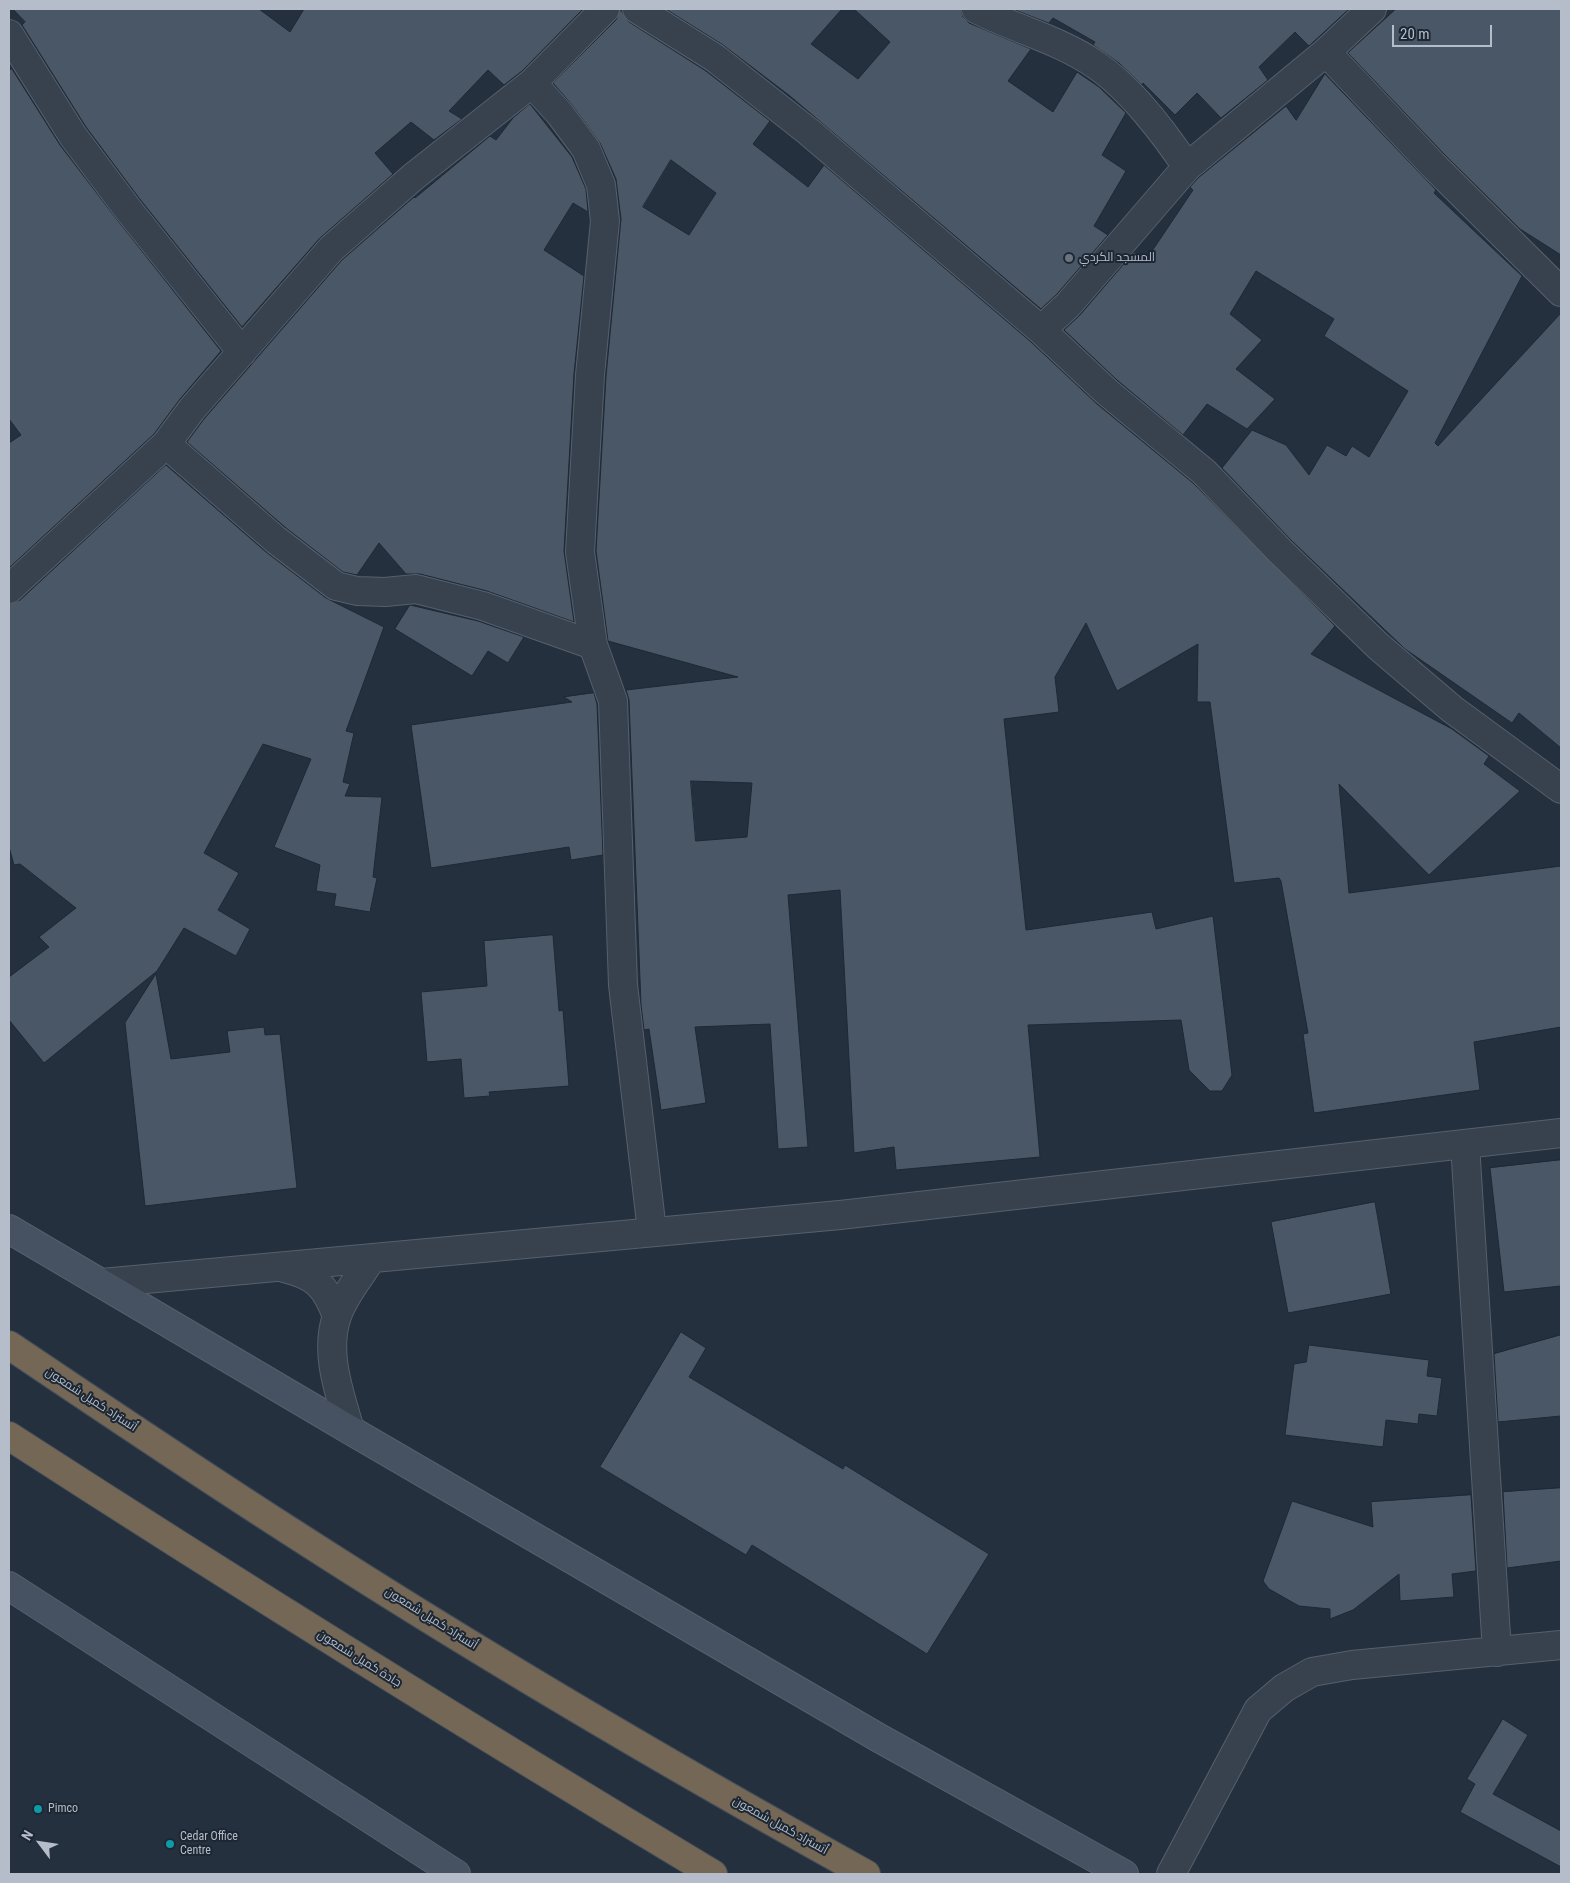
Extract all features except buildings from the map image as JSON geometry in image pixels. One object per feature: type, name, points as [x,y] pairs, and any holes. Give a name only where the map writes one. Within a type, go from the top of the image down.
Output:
[{"type":"highway","name":"أتستراد كميل شمعون","points":[[9,1346],[296,1536],[514,1671],[751,1811],[866,1874]]},
{"type":"highway","name":"جادة كميل شمعون","points":[[9,1436],[268,1602],[496,1744],[713,1874]]},
{"type":"main road","points":[[9,1229],[879,1738],[1124,1874]]},
{"type":"main road","points":[[9,1586],[456,1874]]},
{"type":"street","points":[[9,590],[166,444],[192,409],[331,249],[413,177],[532,83],[605,9]]},
{"type":"street","points":[[637,9],[715,58],[809,132],[1041,330],[1108,392],[1204,472],[1280,551],[1378,646],[1452,709],[1561,789]]},
{"type":"street","points":[[976,9],[1024,29],[1097,65],[1132,98],[1166,136],[1187,167]]},
{"type":"street","points":[[1041,330],[1068,304],[1187,167],[1326,52],[1372,9]]},
{"type":"street","points":[[9,34],[73,136],[126,208],[242,352]]},
{"type":"street","points":[[1326,52],[1433,165],[1561,292]]},
{"type":"street","points":[[532,83],[560,114],[586,149],[601,185],[605,222],[590,375],[580,552],[592,645],[614,700],[623,985],[652,1231]]},
{"type":"street","points":[[166,444],[276,540],[336,586],[358,591],[385,592],[416,589],[483,606],[592,645]]},
{"type":"street","points":[[102,1283],[840,1215],[1561,1133]]},
{"type":"street","points":[[1465,1144],[1497,1652]]},
{"type":"street","points":[[350,1430],[333,1360],[332,1338],[337,1316],[371,1259]]},
{"type":"street","points":[[280,1267],[304,1273],[320,1283],[330,1298],[337,1316]]},
{"type":"street","points":[[1171,1874],[1258,1710],[1284,1688],[1312,1672],[1352,1665],[1561,1645]]},
{"type":"place","name":"المسجد الكردي","points":[[1069,258]]},
{"type":"place","name":"Pimco","points":[[38,1809]]},
{"type":"place","name":"Cedar Office Centre","points":[[170,1844]]}]
